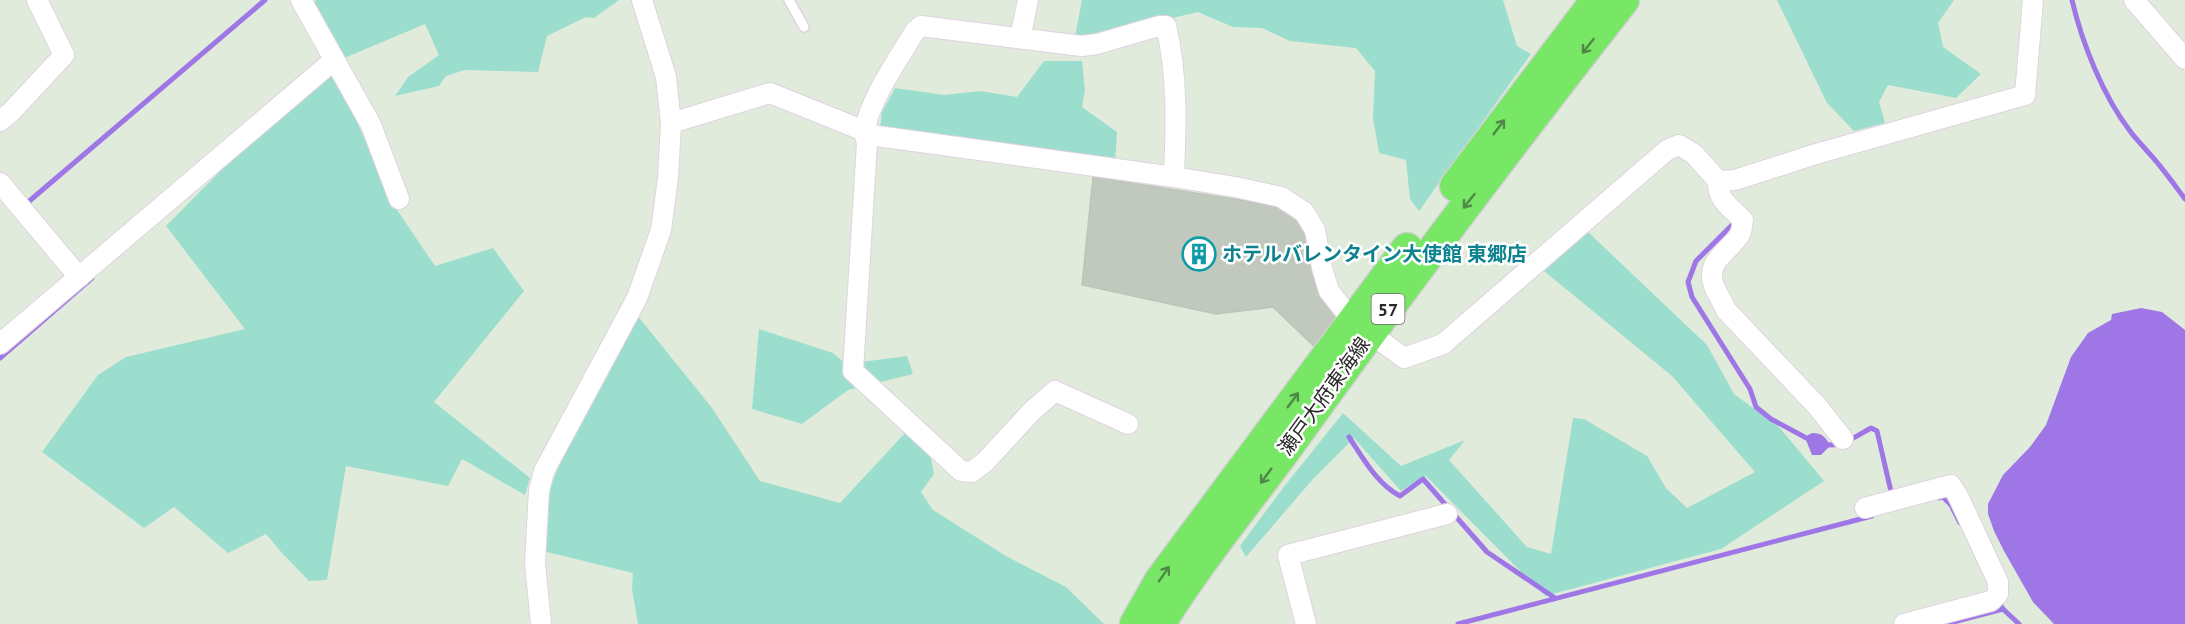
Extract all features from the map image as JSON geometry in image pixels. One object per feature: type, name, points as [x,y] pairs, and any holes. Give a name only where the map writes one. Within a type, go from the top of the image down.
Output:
[{"type":"main road","name":"瀬戸大府東海線","points":[[1160,624],[1189,579],[1262,482],[1360,327],[1596,0]]},
{"type":"main road","name":"瀬戸大府東海線","points":[[1135,624],[1160,580],[1360,327],[1624,0]]},
{"type":"street","points":[[0,121],[64,55],[37,0]]},
{"type":"street","points":[[301,0],[371,124],[399,199]]},
{"type":"street","points":[[541,624],[535,563],[538,491],[544,471],[637,298],[661,230],[668,178],[671,123],[666,77],[642,0]]},
{"type":"street","points":[[1020,38],[1028,0]]},
{"type":"street","points":[[1718,181],[1735,180],[1816,154],[2025,95],[2033,0]]},
{"type":"street","points":[[2134,0],[2185,59]]},
{"type":"street","points":[[1128,424],[1055,391],[1032,411],[985,462],[972,472],[961,471],[853,371],[867,143],[864,132],[879,94],[915,31],[921,26],[1082,46],[1097,44],[1159,26],[1166,27],[1171,47],[1175,100],[1174,177]]},
{"type":"street","points":[[0,344],[334,60]]},
{"type":"street","points":[[671,123],[770,93],[877,136],[1174,177],[1281,197],[1304,212],[1315,230],[1329,291],[1360,327],[1404,358],[1443,344],[1667,150],[1680,145],[1694,154],[1718,181],[1718,190],[1722,199],[1743,220],[1741,233],[1720,255],[1712,277],[1726,310],[1817,406],[1843,439]]},
{"type":"street","points":[[0,183],[79,277]]},
{"type":"street","points":[[1865,508],[1950,485],[1958,496],[1998,582],[1998,594],[1991,601],[1904,624]]},
{"type":"street","points":[[1306,624],[1288,555],[1447,514]]},
{"type":"lane","points":[[789,0],[804,27]]},
{"type":"shaded area","points":[[317,0],[619,0],[594,18],[586,17],[547,36],[538,72],[465,70],[446,76],[439,86],[395,96],[408,77],[439,55],[425,24],[342,59],[312,3]]},
{"type":"shaded area","points":[[1082,0],[1503,0],[1517,46],[1531,54],[1419,211],[1410,199],[1406,160],[1379,153],[1373,118],[1375,71],[1356,48],[1290,41],[1262,28],[1233,27],[1198,12],[1097,36],[1075,36]]},
{"type":"shaded area","points":[[1777,0],[1954,0],[1938,23],[1943,47],[1981,74],[1956,98],[1888,85],[1879,102],[1885,123],[1854,131],[1827,103]]},
{"type":"shaded area","points":[[1044,61],[1082,61],[1085,90],[1082,107],[1117,132],[1115,163],[880,128],[882,112],[895,88],[944,95],[981,91],[1017,97]]},
{"type":"shaded area","points":[[327,74],[337,76],[393,204],[435,266],[493,248],[524,291],[434,402],[530,478],[525,495],[462,459],[448,486],[346,466],[327,580],[309,581],[266,534],[228,553],[174,507],[144,528],[42,452],[98,375],[126,357],[245,329],[166,226],[263,128]]},
{"type":"shaded area","points":[[1587,231],[1707,345],[1734,394],[1780,428],[1824,481],[1721,549],[1545,596],[1426,476],[1401,491],[1354,438],[1313,479],[1246,557],[1240,546],[1343,413],[1401,466],[1465,440],[1449,460],[1527,547],[1551,554],[1573,418],[1584,419],[1647,456],[1666,488],[1687,508],[1755,472],[1672,376],[1544,271]]},
{"type":"shaded area","points":[[2141,308],[2162,312],[2185,330],[2185,624],[2054,624],[2033,602],[2004,551],[1988,514],[1988,504],[2003,475],[2030,447],[2046,425],[2071,357],[2088,333],[2111,320],[2112,314]]},
{"type":"shaded area","points":[[637,315],[712,408],[760,481],[840,503],[906,432],[929,448],[934,474],[921,492],[933,510],[1006,556],[1066,587],[1104,624],[638,624],[632,589],[633,573],[543,551],[544,505],[561,460]]},
{"type":"shaded area","points":[[759,329],[833,353],[846,364],[907,356],[913,374],[848,390],[802,424],[752,409]]},
{"type":"shaded area","points":[[1812,433],[1823,436],[1830,446],[1821,455],[1812,455],[1806,440]]},
{"type":"building","name":"ホテルバレンタイン大使館 東郷店","points":[[1093,177],[1285,207],[1301,223],[1337,319],[1316,348],[1273,307],[1216,314],[1082,285]]},
{"type":"waterway","points":[[27,203],[265,0]]},
{"type":"waterway","points":[[2072,0],[2081,34],[2111,102],[2132,134],[2158,163],[2185,199]]},
{"type":"waterway","points":[[1733,224],[1696,261],[1688,282],[1692,297],[1750,389],[1756,407],[1771,419],[1812,441]]},
{"type":"waterway","points":[[0,358],[92,278]]},
{"type":"waterway","points":[[1824,444],[1842,443],[1871,428],[1877,431],[1892,496]]},
{"type":"waterway","points":[[1349,437],[1384,485],[1400,496],[1423,479],[1487,552],[1555,598]]},
{"type":"waterway","points":[[1939,498],[1943,497],[1951,505],[1960,523]]},
{"type":"waterway","points":[[1458,624],[1872,516]]},
{"type":"waterway","points":[[1998,601],[2019,624]]},
{"type":"waterway","points":[[1946,624],[2003,609]]},
{"type":"place","name":"ホテルバレンタイン大使館 東郷店","points":[[1199,254]]}]
